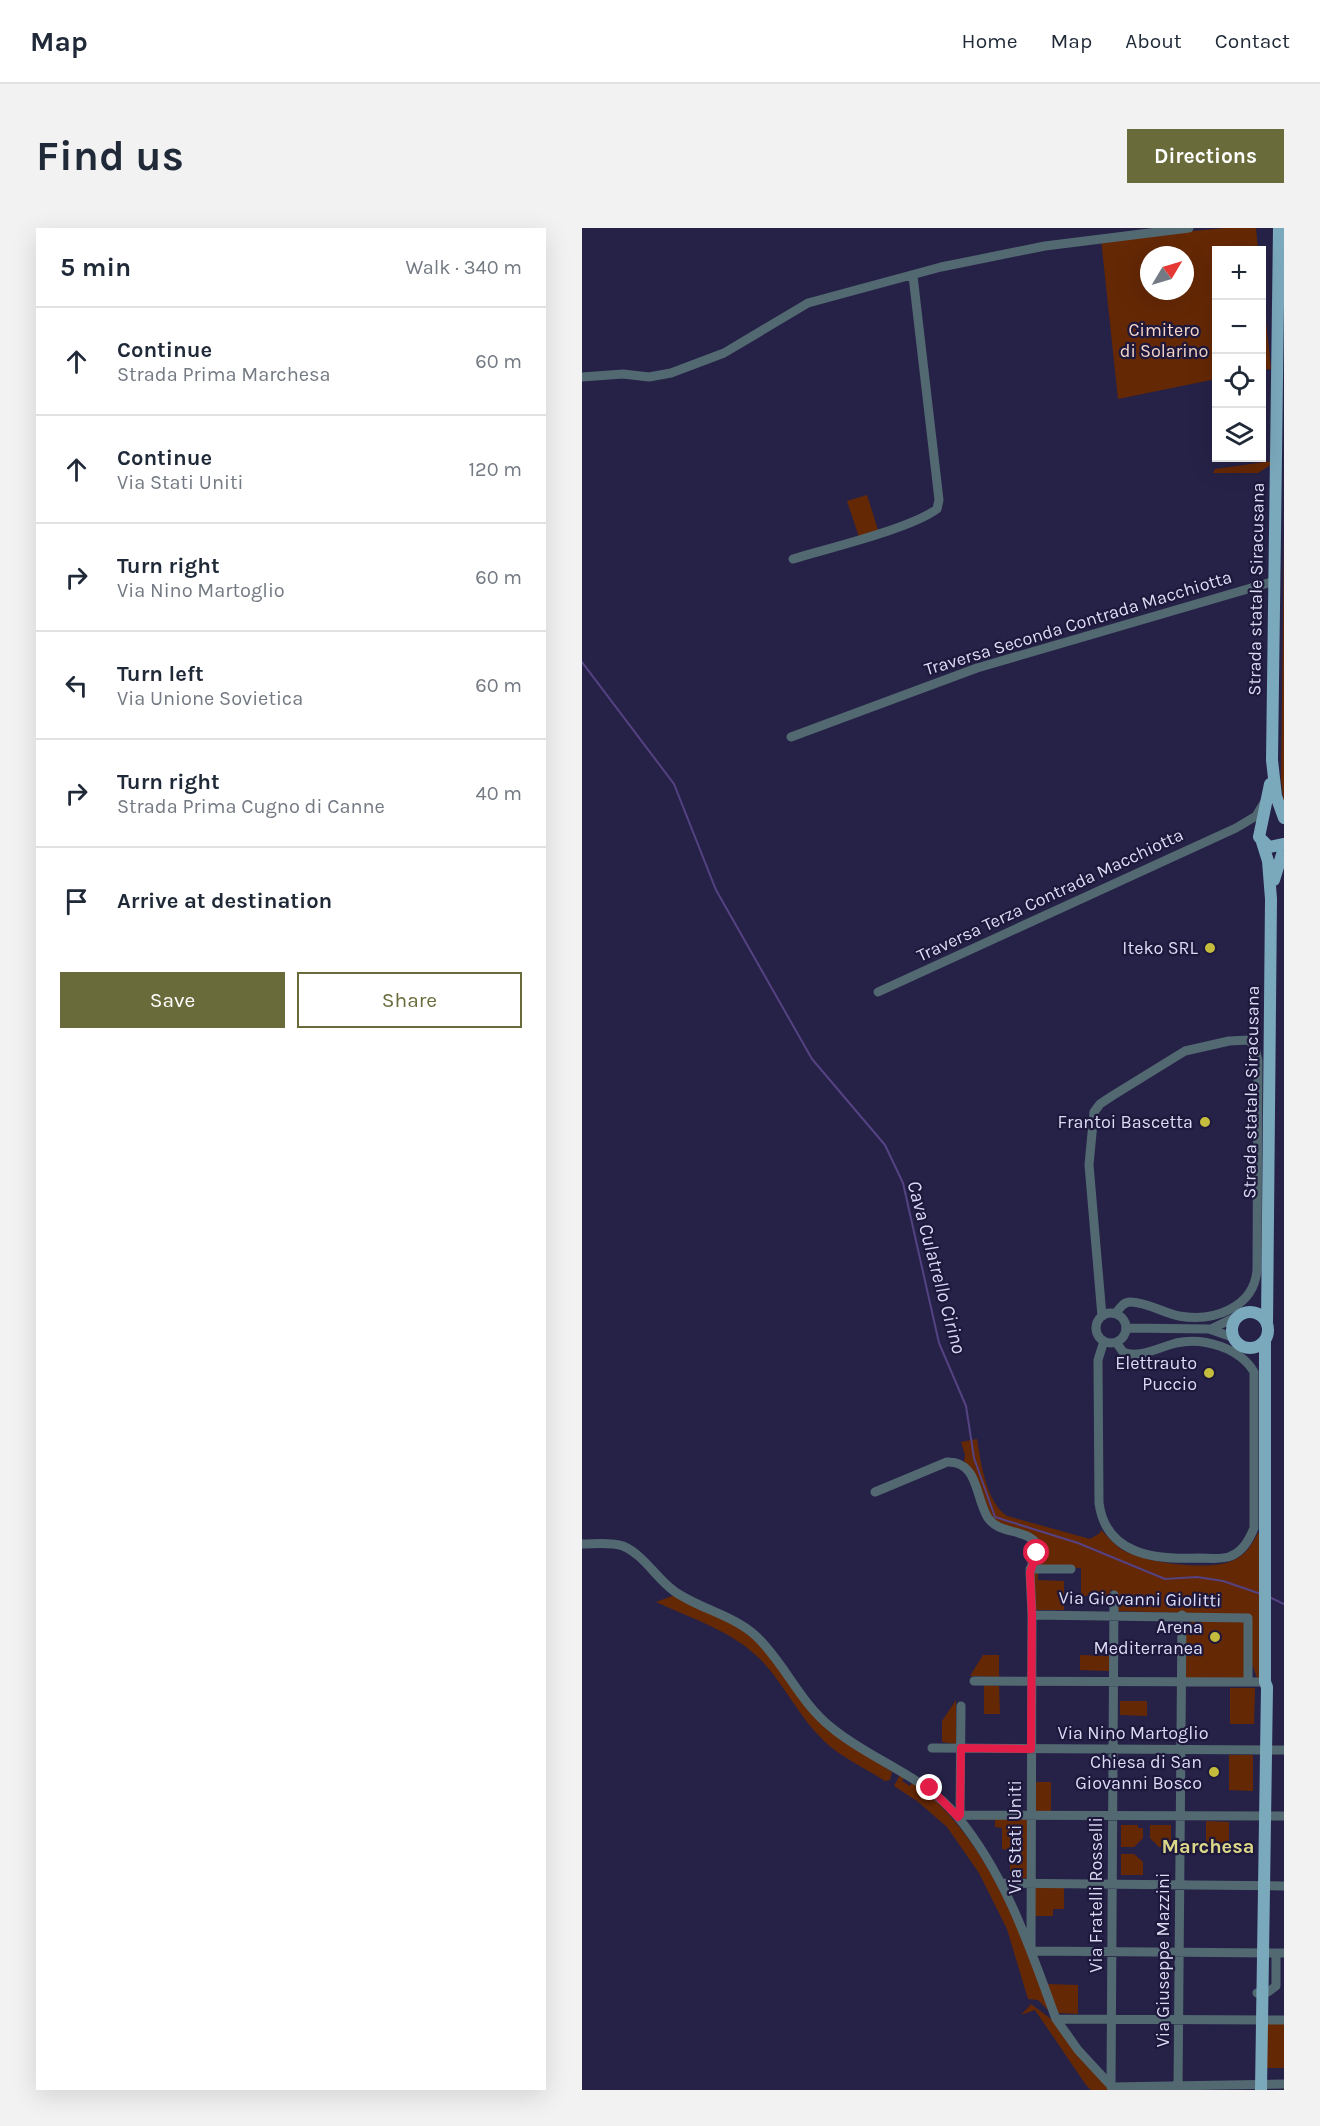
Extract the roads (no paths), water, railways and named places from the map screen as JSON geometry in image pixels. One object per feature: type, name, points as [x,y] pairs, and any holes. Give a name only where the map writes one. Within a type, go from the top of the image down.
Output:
[{"type":"main road","name":"Strada statale Siracusana","points":[[1272,771],[1279,228]]},
{"type":"main road","points":[[1272,771],[1269,793],[1273,818]]},
{"type":"main road","points":[[1271,900],[1268,861],[1261,839],[1273,818],[1276,796],[1272,771]]},
{"type":"main road","points":[[1261,839],[1272,848],[1284,845]]},
{"type":"main road","points":[[1271,900],[1275,874],[1284,845]]},
{"type":"main road","name":"Strada statale Siracusana","points":[[1267,1324],[1271,900]]},
{"type":"main road","points":[[1266,1380],[1257,1359],[1239,1342],[1234,1323],[1260,1302],[1268,1284]]},
{"type":"main road","points":[[1245,1314],[1260,1315],[1267,1324],[1263,1355],[1267,1368],[1265,1682],[1267,1687],[1263,1750],[1258,2087]]},
{"type":"main road","points":[[1239,1342],[1258,1346],[1265,1340]]},
{"type":"street","points":[[582,377],[623,374],[650,377],[671,373],[734,348],[808,303],[972,259],[1045,246],[1189,228]]},
{"type":"street","points":[[793,560],[885,531],[931,514],[937,509],[939,500],[913,276]]},
{"type":"street","name":"Traversa Seconda Contrada Macchiotta","points":[[791,736],[977,668],[1275,581]]},
{"type":"street","name":"Traversa Terza Contrada Macchiotta","points":[[878,992],[1236,828],[1273,818]]},
{"type":"street","points":[[1236,828],[1247,827],[1261,839]]},
{"type":"street","points":[[1102,1316],[1116,1313],[1121,1306],[1131,1302],[1180,1316],[1211,1316],[1233,1308],[1254,1290],[1257,1270],[1258,1061],[1255,1047],[1249,1040],[1229,1041],[1185,1051],[1100,1104],[1094,1112],[1090,1173],[1102,1316],[1096,1329],[1104,1341]]},
{"type":"street","points":[[1104,1341],[1116,1342],[1122,1339],[1127,1328],[1124,1319],[1116,1313]]},
{"type":"street","points":[[1209,1329],[1245,1314]]},
{"type":"street","points":[[1127,1328],[1209,1329],[1239,1342]]},
{"type":"street","points":[[1104,1341],[1098,1360],[1099,1503],[1107,1531],[1128,1547],[1160,1558],[1230,1556],[1245,1546],[1254,1528],[1254,1372],[1242,1357],[1220,1347],[1203,1343],[1178,1343],[1135,1354],[1123,1352],[1116,1342]]},
{"type":"street","name":"Via Stati Uniti","points":[[875,1492],[947,1462],[958,1462],[973,1477],[984,1510],[991,1522],[1002,1528],[1030,1536],[1037,1544],[1038,1549],[1030,1569],[1032,1615],[1031,1951]]},
{"type":"street","points":[[582,1544],[621,1545],[633,1552],[674,1591],[747,1629],[768,1650],[824,1721],[878,1760],[919,1780],[959,1816],[1002,1883],[1031,1951],[1056,2019],[1078,2050],[1113,2088],[1258,2087],[1284,2084]]},
{"type":"street","points":[[1030,1569],[1071,1569]]},
{"type":"street","name":"Via Fratelli Rosselli","points":[[1113,2088],[1114,1594]]},
{"type":"street","name":"Via Giovanni Giolitti","points":[[1032,1615],[1114,1614],[1248,1618],[1248,1682]]},
{"type":"street","name":"Via Giuseppe Mazzini","points":[[1178,2088],[1182,1615]]},
{"type":"street","points":[[974,1681],[1265,1682]]},
{"type":"street","points":[[959,1816],[961,1706]]},
{"type":"street","name":"Via Nino Martoglio","points":[[932,1748],[1284,1750]]},
{"type":"street","points":[[959,1816],[1284,1816]]},
{"type":"street","points":[[1002,1883],[1284,1886]]},
{"type":"street","points":[[1031,1951],[1280,1953],[1276,1986],[1260,1993]]},
{"type":"street","points":[[1056,2019],[1284,2020]]},
{"type":"waterway","name":"Cava Culatrello Cirino","points":[[582,662],[674,784],[716,890],[812,1059],[885,1145],[903,1183],[939,1343],[966,1406],[974,1458],[995,1517],[1078,1543],[1165,1579],[1197,1577],[1223,1581],[1261,1594]]},
{"type":"waterway","name":"Cava Culatrello Cirino","points":[[1269,1597],[1284,1604]]},
{"type":"place","name":"Iteko SRL","points":[[1210,948]]},
{"type":"place","name":"Frantoi Bascetta","points":[[1205,1122]]},
{"type":"place","name":"Elettrauto Puccio","points":[[1209,1373]]},
{"type":"place","name":"Arena Mediterranea","points":[[1215,1637]]},
{"type":"place","name":"Chiesa di San Giovanni Bosco","points":[[1214,1772]]},
{"type":"district","name":"Marchesa","points":[[1208,1846]]},
{"type":"park label","name":"Cimitero di Solarino","points":[[1164,340]]}]
